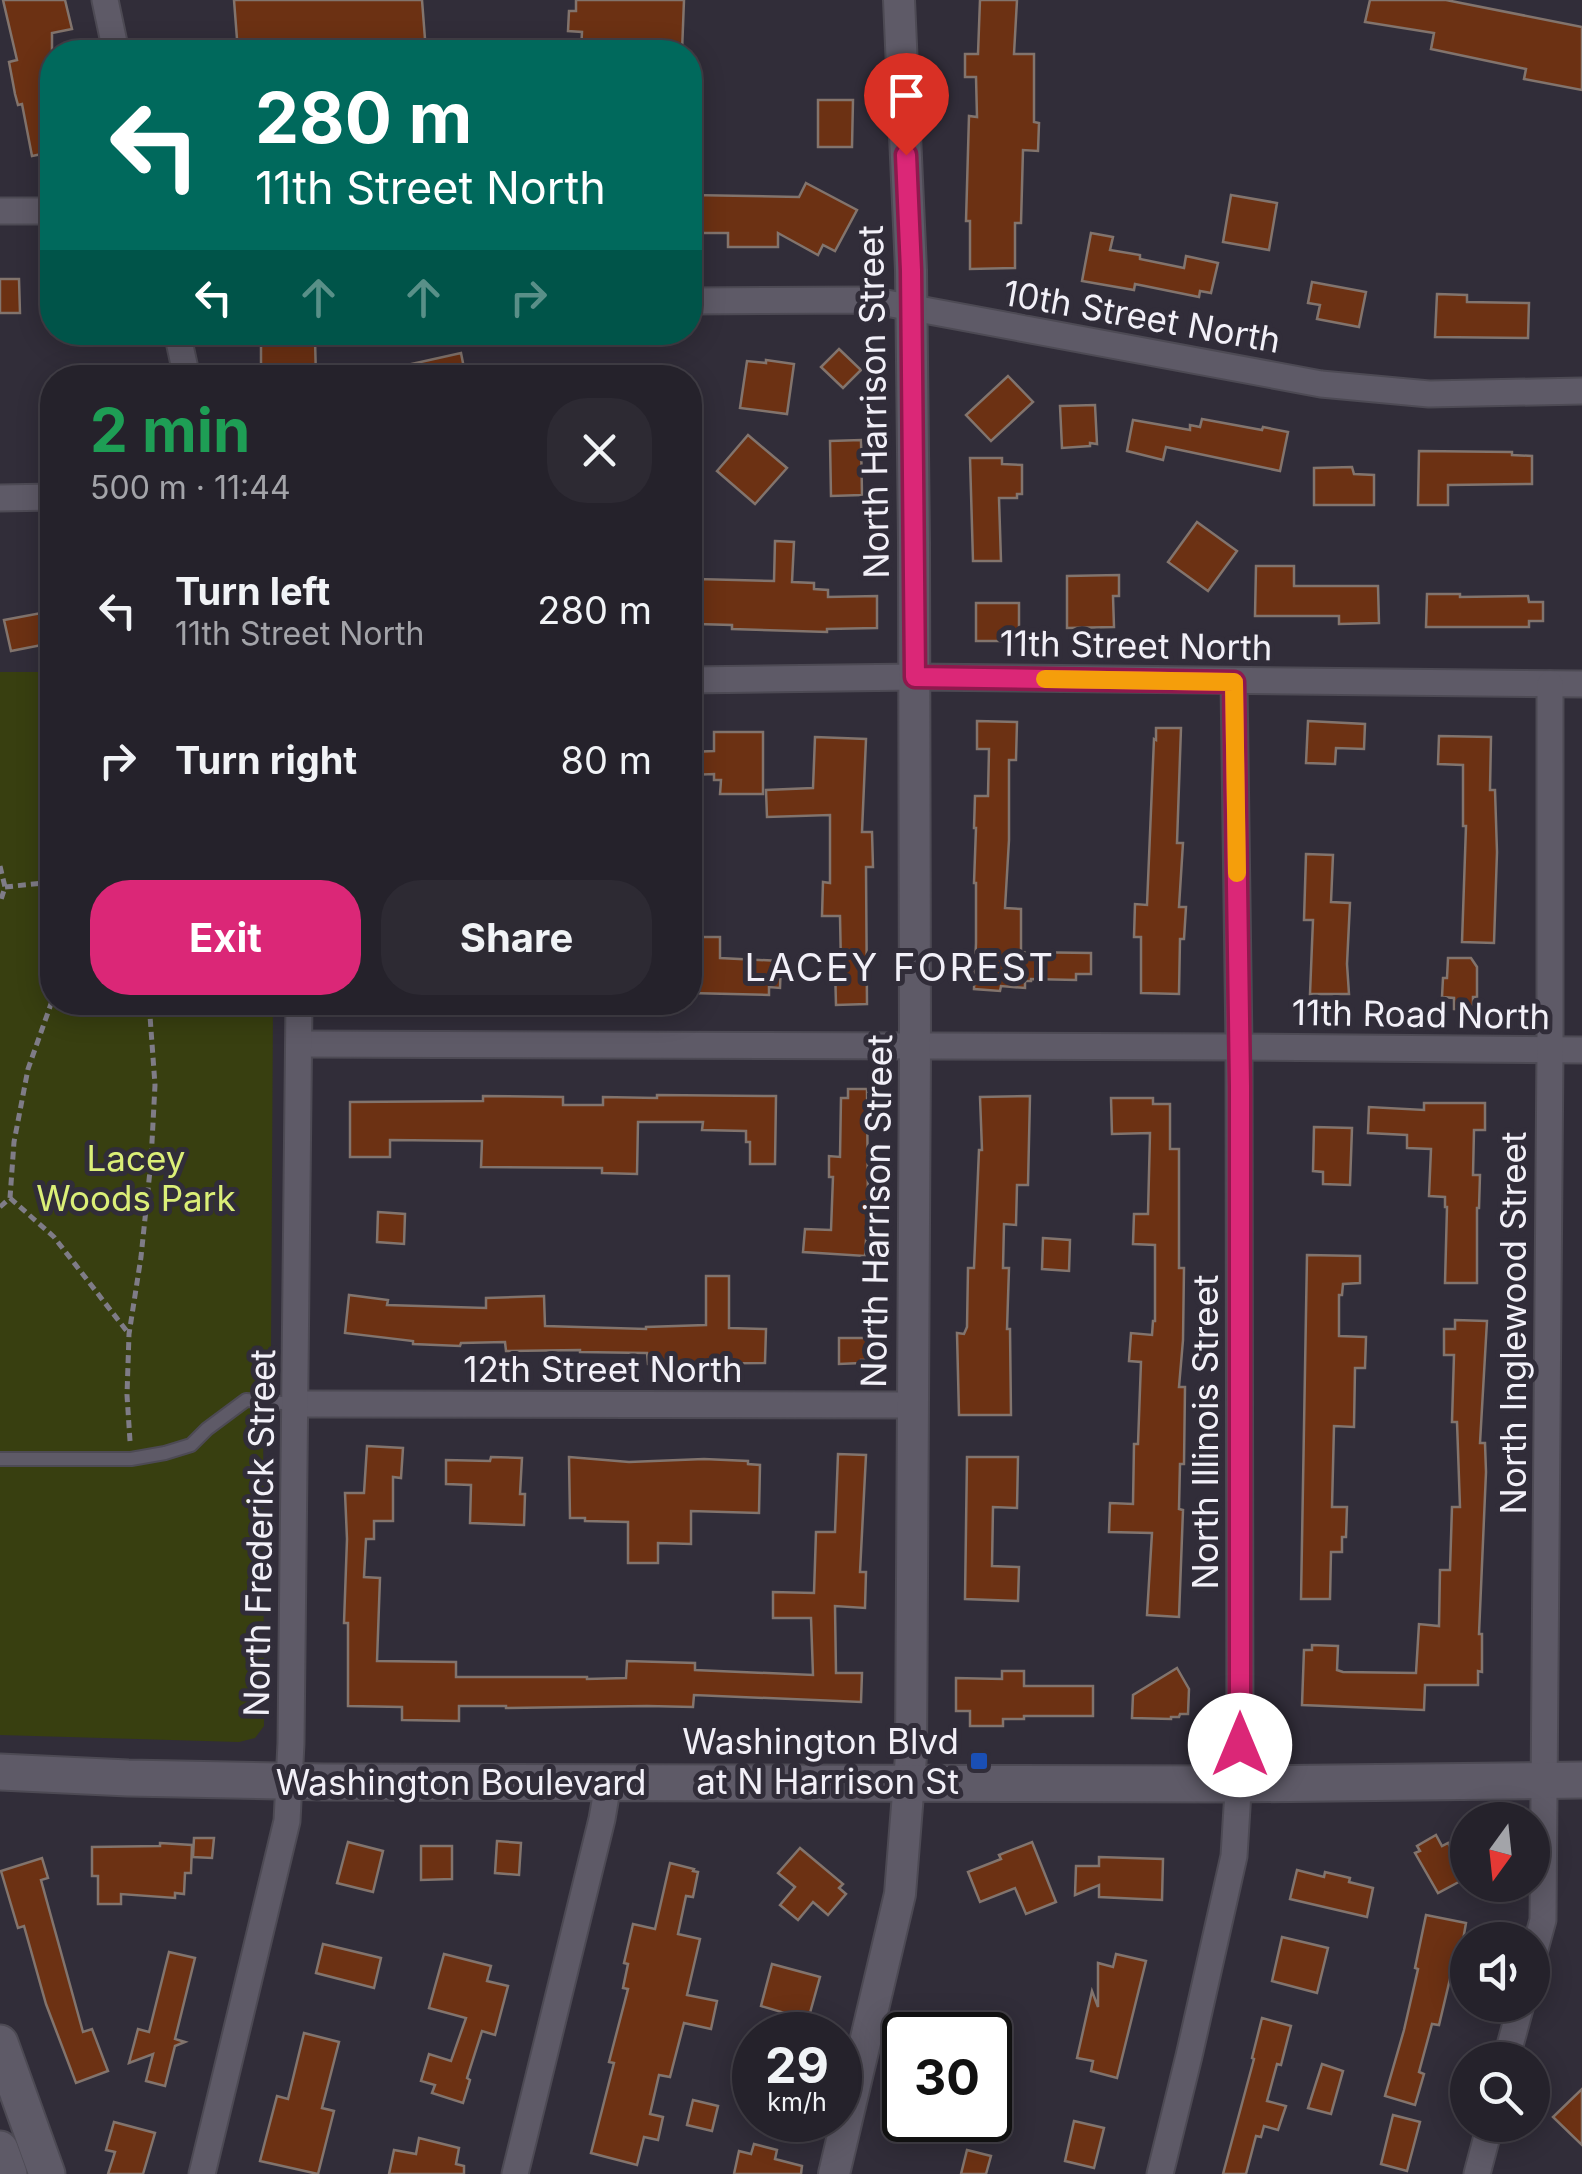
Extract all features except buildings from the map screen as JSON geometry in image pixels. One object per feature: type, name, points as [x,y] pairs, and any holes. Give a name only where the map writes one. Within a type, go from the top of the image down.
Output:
[{"type":"main road","name":"Washington Boulevard","points":[[0,1772],[290,1782],[608,1784],[1582,1780]]},
{"type":"main road","points":[[2,2053],[47,2174]]},
{"type":"main road","points":[[0,2149],[9,2174]]},
{"type":"street","points":[[104,0],[113,40]]},
{"type":"street","name":"North Harrison Street","points":[[834,2174],[900,1894],[910,1784],[915,677],[911,270],[898,0]]},
{"type":"street","points":[[0,211],[40,212]]},
{"type":"street","name":"10th Street North","points":[[702,302],[870,300],[1339,386],[1428,394],[1582,391]]},
{"type":"street","points":[[0,498],[40,497]]},
{"type":"street","name":"11th Street North","points":[[702,680],[915,677],[1582,684]]},
{"type":"street","name":"North Illinois Street","points":[[1160,2174],[1234,1856],[1239,1784],[1239,1047],[1234,682]]},
{"type":"street","name":"North Inglewood Street","points":[[1542,1922],[1550,684]]},
{"type":"street","name":"North Frederick Street","points":[[202,2174],[287,1821],[299,1015]]},
{"type":"street","name":"11th Road North","points":[[299,1044],[1582,1050]]},
{"type":"street","name":"12th Street North","points":[[295,1404],[912,1405]]},
{"type":"street","points":[[516,2174],[608,1784]]},
{"type":"street","points":[[1477,2174],[1485,2142]]},
{"type":"lane","points":[[0,1459],[131,1459],[166,1453],[192,1445],[246,1400],[295,1404]]},
{"type":"path","points":[[0,866],[5,886],[0,904]]},
{"type":"path","points":[[5,886],[40,883]]},
{"type":"path","points":[[0,1208],[10,1198],[14,1142],[28,1069],[47,1015]]},
{"type":"path","points":[[131,1459],[129,1334],[141,1258],[155,1084],[150,1015]]},
{"type":"path","points":[[10,1198],[54,1237],[129,1334]]},
{"type":"green space","name":"Lacey Woods Park","points":[[0,672],[40,672],[40,1015],[273,1015],[271,1354],[263,1370],[264,1726],[255,1738],[239,1742],[0,1735]]},
{"type":"slow traffic","points":[[1045,679],[1234,682],[1237,873]]},
{"type":"place","name":"Washington Blvd at N Harrison St","points":[[979,1761]]},
{"type":"district","name":"LACEY FOREST","points":[[900,967]]},
{"type":"route","points":[[906,155],[911,270],[915,677],[1234,682],[1240,1086],[1240,1745]]}]
